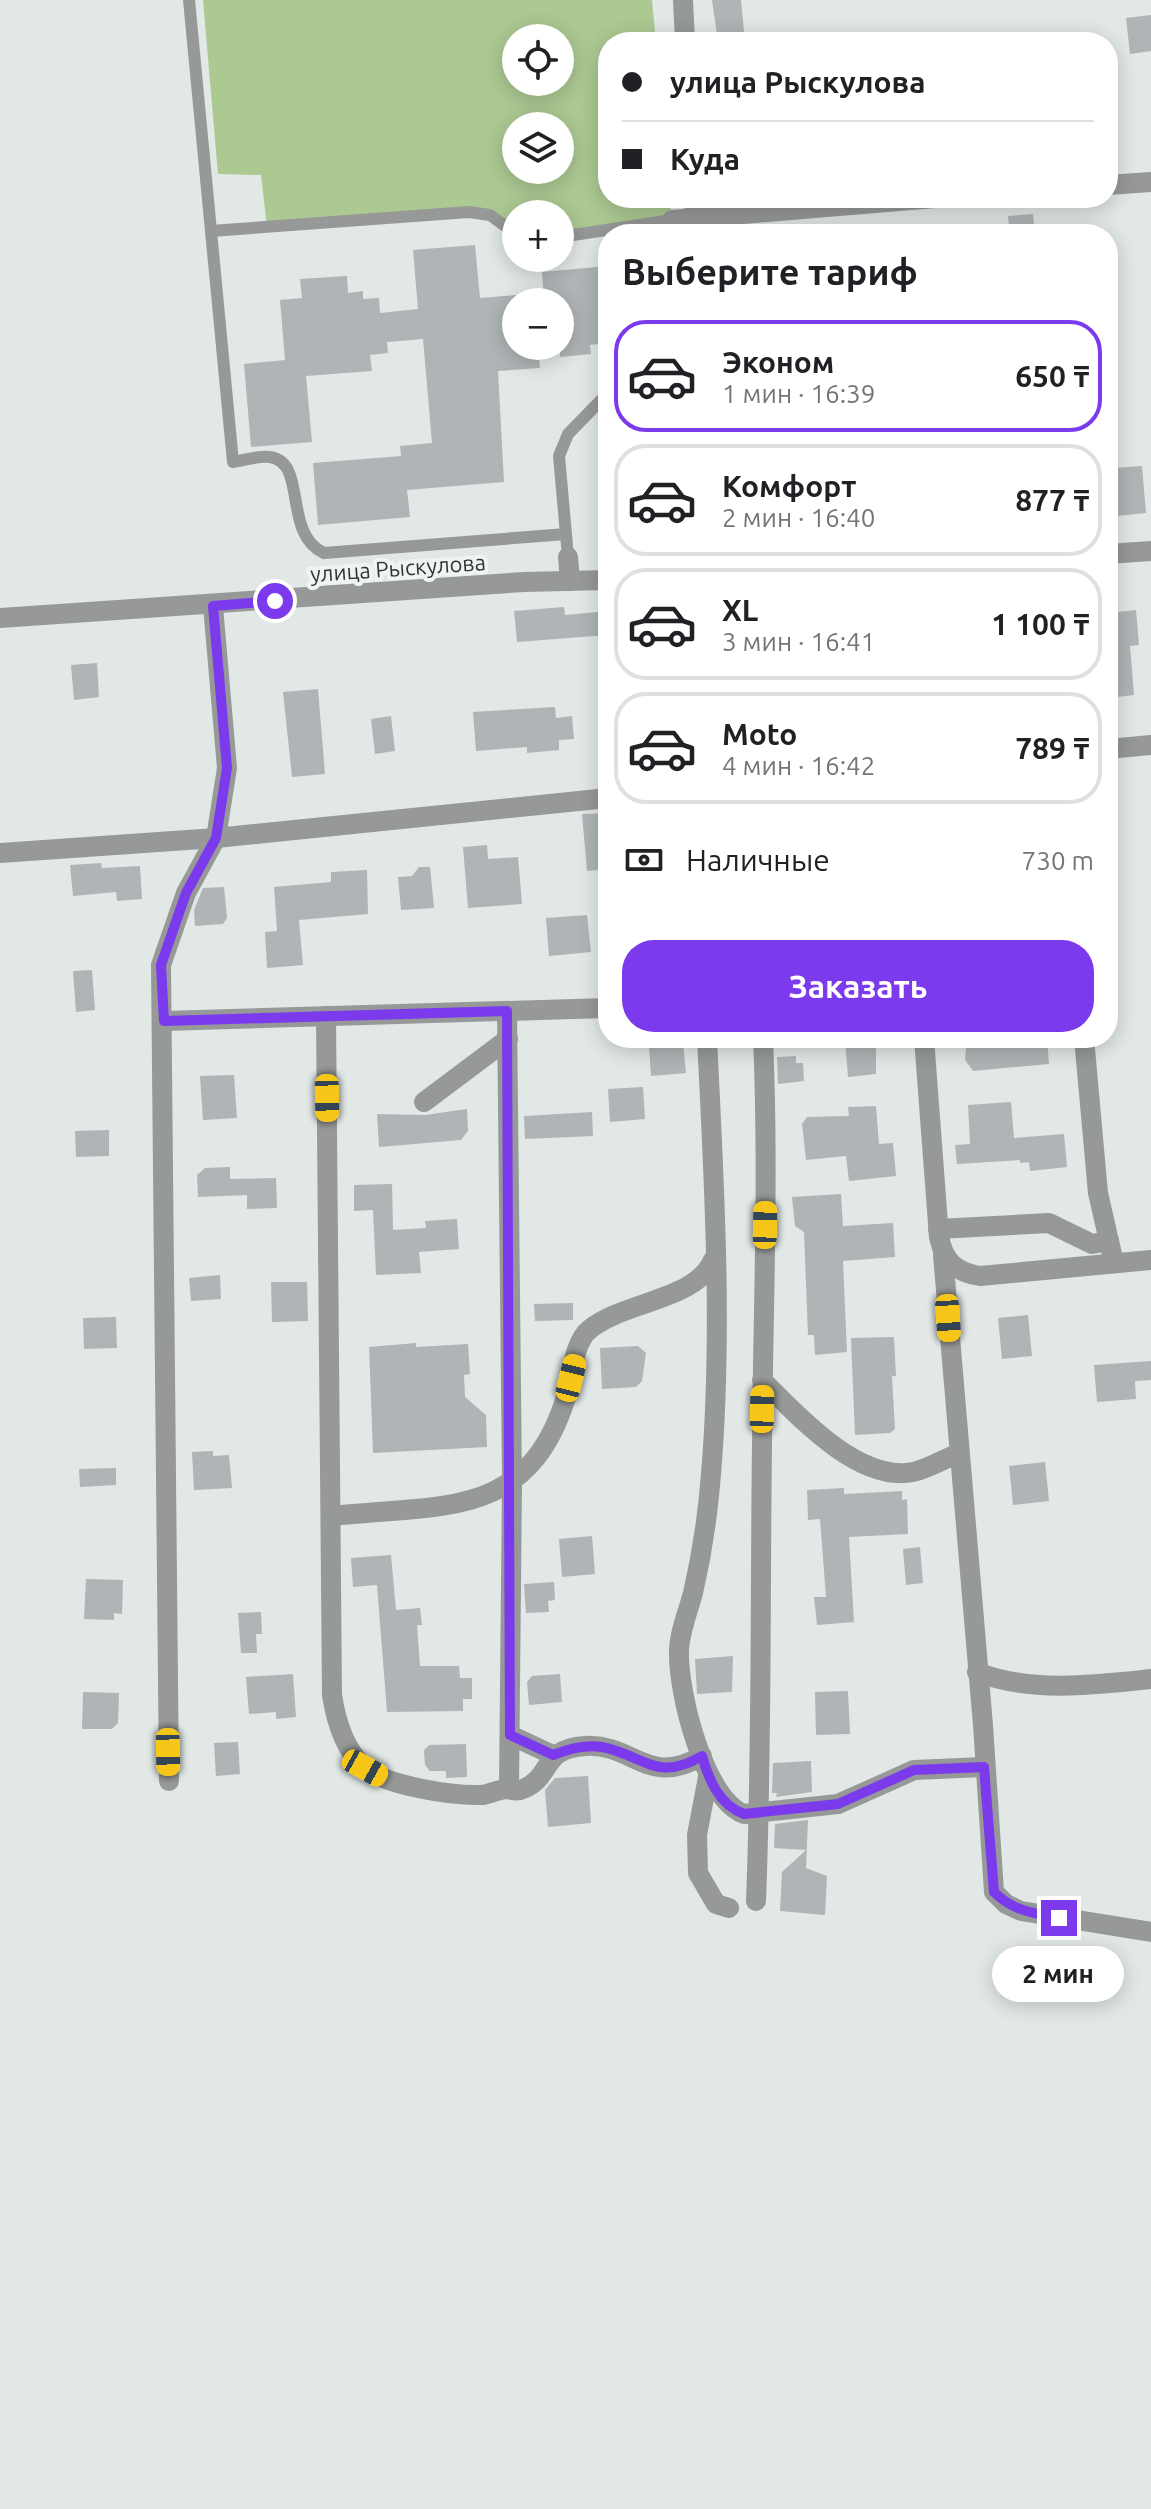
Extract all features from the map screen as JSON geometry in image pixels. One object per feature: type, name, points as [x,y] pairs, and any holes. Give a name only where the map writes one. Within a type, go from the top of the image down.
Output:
[{"type":"street","points":[[683,0],[685,32]]},
{"type":"street","points":[[1118,184],[1151,182]]},
{"type":"street","points":[[669,224],[695,216],[802,208]]},
{"type":"street","points":[[1118,553],[1151,551]]},
{"type":"street","points":[[568,557],[570,581]]},
{"type":"street","name":"улица Рыскулова","points":[[0,618],[598,580]]},
{"type":"street","points":[[169,1781],[164,1021],[161,965],[186,893],[216,838],[227,768],[213,606]]},
{"type":"street","points":[[1118,748],[1151,745]]},
{"type":"street","points":[[0,853],[216,838],[598,799]]},
{"type":"street","points":[[164,1021],[598,1008]]},
{"type":"street","points":[[507,1011],[512,1482],[509,1789]]},
{"type":"street","points":[[326,1016],[332,1695],[335,1716],[348,1747],[365,1768],[396,1781],[453,1793],[484,1795],[525,1789],[539,1778],[553,1755],[569,1749],[604,1747],[645,1765],[667,1769],[685,1766],[702,1756]]},
{"type":"street","points":[[424,1102],[508,1039]]},
{"type":"street","points":[[707,1048],[714,1258],[712,1473],[703,1549],[678,1650],[682,1682],[708,1777],[730,1809],[744,1814],[838,1804],[914,1770],[984,1767]]},
{"type":"street","points":[[756,1901],[760,1812],[762,1380],[767,1132],[763,1048]]},
{"type":"street","points":[[925,1048],[994,1892],[1006,1904],[1021,1911],[1151,1932]]},
{"type":"street","points":[[1085,1048],[1098,1193],[1114,1263]]},
{"type":"street","points":[[938,1229],[1049,1223],[1092,1244],[1109,1241]]},
{"type":"street","points":[[943,1255],[954,1268],[980,1276],[1151,1260]]},
{"type":"street","points":[[332,1516],[448,1505],[489,1495],[512,1482],[534,1464],[552,1436],[586,1332],[613,1312],[689,1287],[707,1275],[714,1258]]},
{"type":"street","points":[[762,1380],[805,1423],[849,1457],[883,1470],[911,1472],[959,1453]]},
{"type":"street","points":[[977,1672],[1001,1682],[1031,1684],[1151,1679]]},
{"type":"street","points":[[510,1735],[553,1755]]},
{"type":"street","points":[[708,1777],[697,1835],[698,1873],[716,1904],[729,1908]]},
{"type":"lane","points":[[189,0],[233,462],[270,457],[283,463],[291,475],[302,535],[311,547],[324,553],[566,534]]},
{"type":"lane","points":[[211,231],[469,212],[490,215],[502,224]]},
{"type":"lane","points":[[574,236],[598,233]]},
{"type":"lane","points":[[568,557],[559,456],[568,434],[598,403]]},
{"type":"green space","points":[[203,0],[652,0],[655,32],[598,32],[598,208],[670,208],[672,220],[646,224],[598,224],[598,231],[574,235],[574,200],[502,200],[502,224],[490,215],[267,227],[261,175],[218,174]]},
{"type":"building","points":[[712,0],[741,0],[744,32],[717,32]]},
{"type":"building","points":[[1151,15],[1151,51],[1130,54],[1126,18]]},
{"type":"building","points":[[1033,214],[1034,224],[1009,224],[1008,216]]},
{"type":"building","points":[[475,245],[480,298],[502,296],[502,360],[539,360],[540,368],[498,371],[504,482],[407,490],[410,517],[318,525],[313,463],[401,456],[400,446],[432,443],[423,339],[387,342],[388,353],[370,355],[372,371],[306,376],[312,442],[251,447],[244,364],[285,360],[280,300],[302,298],[300,279],[347,276],[348,293],[363,291],[363,299],[379,298],[380,313],[418,309],[413,250]]},
{"type":"building","points":[[598,267],[598,344],[590,345],[591,354],[574,356],[574,288],[543,288],[542,272],[574,272],[574,269]]},
{"type":"building","points":[[1142,466],[1146,513],[1118,516],[1118,468]]},
{"type":"building","points":[[564,607],[565,615],[598,612],[598,636],[517,642],[514,611]]},
{"type":"building","points":[[1136,610],[1139,645],[1130,646],[1134,695],[1118,697],[1118,612]]},
{"type":"building","points":[[97,663],[99,697],[74,700],[71,665]]},
{"type":"building","points":[[318,689],[325,774],[292,777],[283,692]]},
{"type":"building","points":[[555,707],[556,718],[572,716],[574,739],[559,740],[559,750],[527,753],[527,747],[476,751],[473,712]]},
{"type":"building","points":[[391,716],[395,751],[375,754],[371,719]]},
{"type":"building","points":[[598,813],[598,870],[587,871],[582,814]]},
{"type":"building","points":[[487,845],[488,859],[518,857],[522,904],[468,908],[463,847]]},
{"type":"building","points":[[101,863],[102,868],[140,866],[142,899],[117,901],[116,892],[73,896],[70,865]]},
{"type":"building","points":[[419,867],[430,867],[434,908],[401,910],[398,877],[412,876]]},
{"type":"building","points":[[367,870],[368,914],[299,920],[303,965],[267,968],[265,932],[277,931],[274,887],[331,882],[331,872]]},
{"type":"building","points":[[224,887],[227,918],[223,924],[195,926],[194,910],[203,888]]},
{"type":"building","points":[[587,915],[591,952],[549,956],[546,918]]},
{"type":"building","points":[[92,970],[95,1010],[76,1012],[73,971]]},
{"type":"building","points":[[649,1048],[684,1048],[686,1073],[651,1076]]},
{"type":"building","points":[[846,1048],[876,1048],[876,1074],[848,1077]]},
{"type":"building","points":[[966,1048],[1048,1048],[1049,1064],[973,1071],[965,1060]]},
{"type":"building","points":[[796,1056],[796,1063],[803,1063],[804,1081],[778,1084],[777,1057]]},
{"type":"building","points":[[234,1075],[237,1118],[203,1120],[200,1076]]},
{"type":"building","points":[[643,1087],[645,1119],[610,1122],[608,1089]]},
{"type":"building","points":[[1011,1102],[1014,1138],[1064,1134],[1067,1167],[1030,1171],[1029,1162],[1020,1163],[1020,1160],[957,1164],[955,1145],[970,1144],[968,1105]]},
{"type":"building","points":[[876,1106],[879,1144],[893,1143],[896,1176],[849,1181],[846,1156],[806,1160],[802,1124],[807,1117],[849,1116],[848,1107]]},
{"type":"building","points":[[467,1109],[468,1131],[461,1140],[379,1147],[377,1114],[425,1115]]},
{"type":"building","points":[[592,1112],[593,1136],[525,1139],[524,1116]]},
{"type":"building","points":[[109,1130],[109,1156],[76,1157],[75,1131]]},
{"type":"building","points":[[230,1167],[230,1179],[276,1178],[277,1208],[247,1209],[247,1195],[198,1197],[197,1175],[205,1168]]},
{"type":"building","points":[[392,1184],[393,1230],[426,1228],[425,1221],[457,1219],[459,1249],[419,1252],[421,1273],[376,1275],[373,1210],[354,1211],[354,1185]]},
{"type":"building","points":[[841,1194],[843,1226],[893,1223],[895,1257],[843,1261],[847,1352],[815,1355],[814,1335],[808,1335],[804,1232],[795,1226],[792,1197]]},
{"type":"building","points":[[220,1275],[221,1299],[191,1301],[189,1278]]},
{"type":"building","points":[[271,1282],[307,1282],[308,1321],[272,1322]]},
{"type":"building","points":[[573,1303],[573,1320],[535,1321],[534,1304]]},
{"type":"building","points":[[1028,1315],[1032,1356],[1002,1359],[998,1318]]},
{"type":"building","points":[[116,1317],[117,1348],[84,1349],[83,1318]]},
{"type":"building","points":[[894,1337],[896,1376],[892,1376],[895,1429],[890,1433],[855,1435],[851,1338]]},
{"type":"building","points":[[416,1343],[416,1347],[468,1344],[470,1374],[464,1375],[465,1397],[486,1415],[487,1447],[373,1453],[369,1347]]},
{"type":"building","points":[[638,1346],[646,1353],[642,1381],[636,1387],[602,1389],[600,1348]]},
{"type":"building","points":[[1151,1361],[1151,1380],[1135,1381],[1136,1399],[1097,1402],[1094,1365]]},
{"type":"building","points":[[213,1451],[213,1456],[229,1455],[232,1488],[194,1490],[192,1452]]},
{"type":"building","points":[[1045,1462],[1049,1501],[1013,1505],[1009,1466]]},
{"type":"building","points":[[116,1468],[116,1485],[80,1487],[79,1469]]},
{"type":"building","points":[[844,1488],[844,1494],[902,1491],[902,1500],[907,1499],[908,1534],[849,1537],[854,1622],[817,1625],[814,1597],[826,1597],[820,1519],[808,1520],[807,1490]]},
{"type":"building","points":[[592,1536],[595,1574],[562,1577],[559,1539]]},
{"type":"building","points":[[920,1547],[923,1583],[906,1585],[903,1549]]},
{"type":"building","points":[[391,1555],[396,1610],[420,1608],[422,1625],[417,1625],[420,1666],[459,1666],[460,1678],[472,1678],[472,1699],[463,1699],[463,1711],[387,1712],[377,1585],[353,1587],[351,1558]]},
{"type":"building","points":[[86,1579],[123,1580],[122,1614],[114,1613],[114,1620],[84,1619]]},
{"type":"building","points":[[554,1582],[555,1600],[548,1601],[549,1612],[526,1613],[524,1584]]},
{"type":"building","points":[[261,1612],[262,1634],[256,1634],[257,1653],[241,1653],[238,1613]]},
{"type":"building","points":[[733,1656],[732,1692],[697,1694],[695,1659]]},
{"type":"building","points":[[293,1674],[296,1717],[276,1719],[276,1712],[249,1714],[246,1677]]},
{"type":"building","points":[[560,1674],[562,1702],[529,1705],[527,1682],[532,1676]]},
{"type":"building","points":[[848,1691],[850,1734],[816,1735],[815,1692]]},
{"type":"building","points":[[83,1692],[119,1693],[118,1723],[112,1729],[82,1729]]},
{"type":"building","points":[[238,1742],[240,1774],[216,1776],[214,1743]]},
{"type":"building","points":[[466,1744],[467,1777],[446,1778],[446,1771],[430,1771],[425,1765],[424,1750],[429,1745]]},
{"type":"building","points":[[811,1761],[812,1792],[776,1797],[777,1793],[772,1793],[773,1763]]},
{"type":"building","points":[[588,1776],[591,1823],[548,1827],[545,1790],[555,1778]]},
{"type":"building","points":[[808,1820],[806,1868],[827,1876],[825,1915],[780,1911],[782,1872],[806,1850],[774,1848],[775,1824]]},
{"type":"route","points":[[275,601],[213,606],[227,768],[216,838],[186,893],[161,965],[164,1021],[507,1011],[512,1482],[510,1735],[527,1746],[553,1755],[586,1746],[604,1747],[645,1765],[667,1769],[685,1766],[702,1756],[708,1777],[730,1809],[744,1814],[838,1804],[914,1770],[984,1767],[994,1892],[1006,1904],[1021,1911],[1059,1918]]}]
